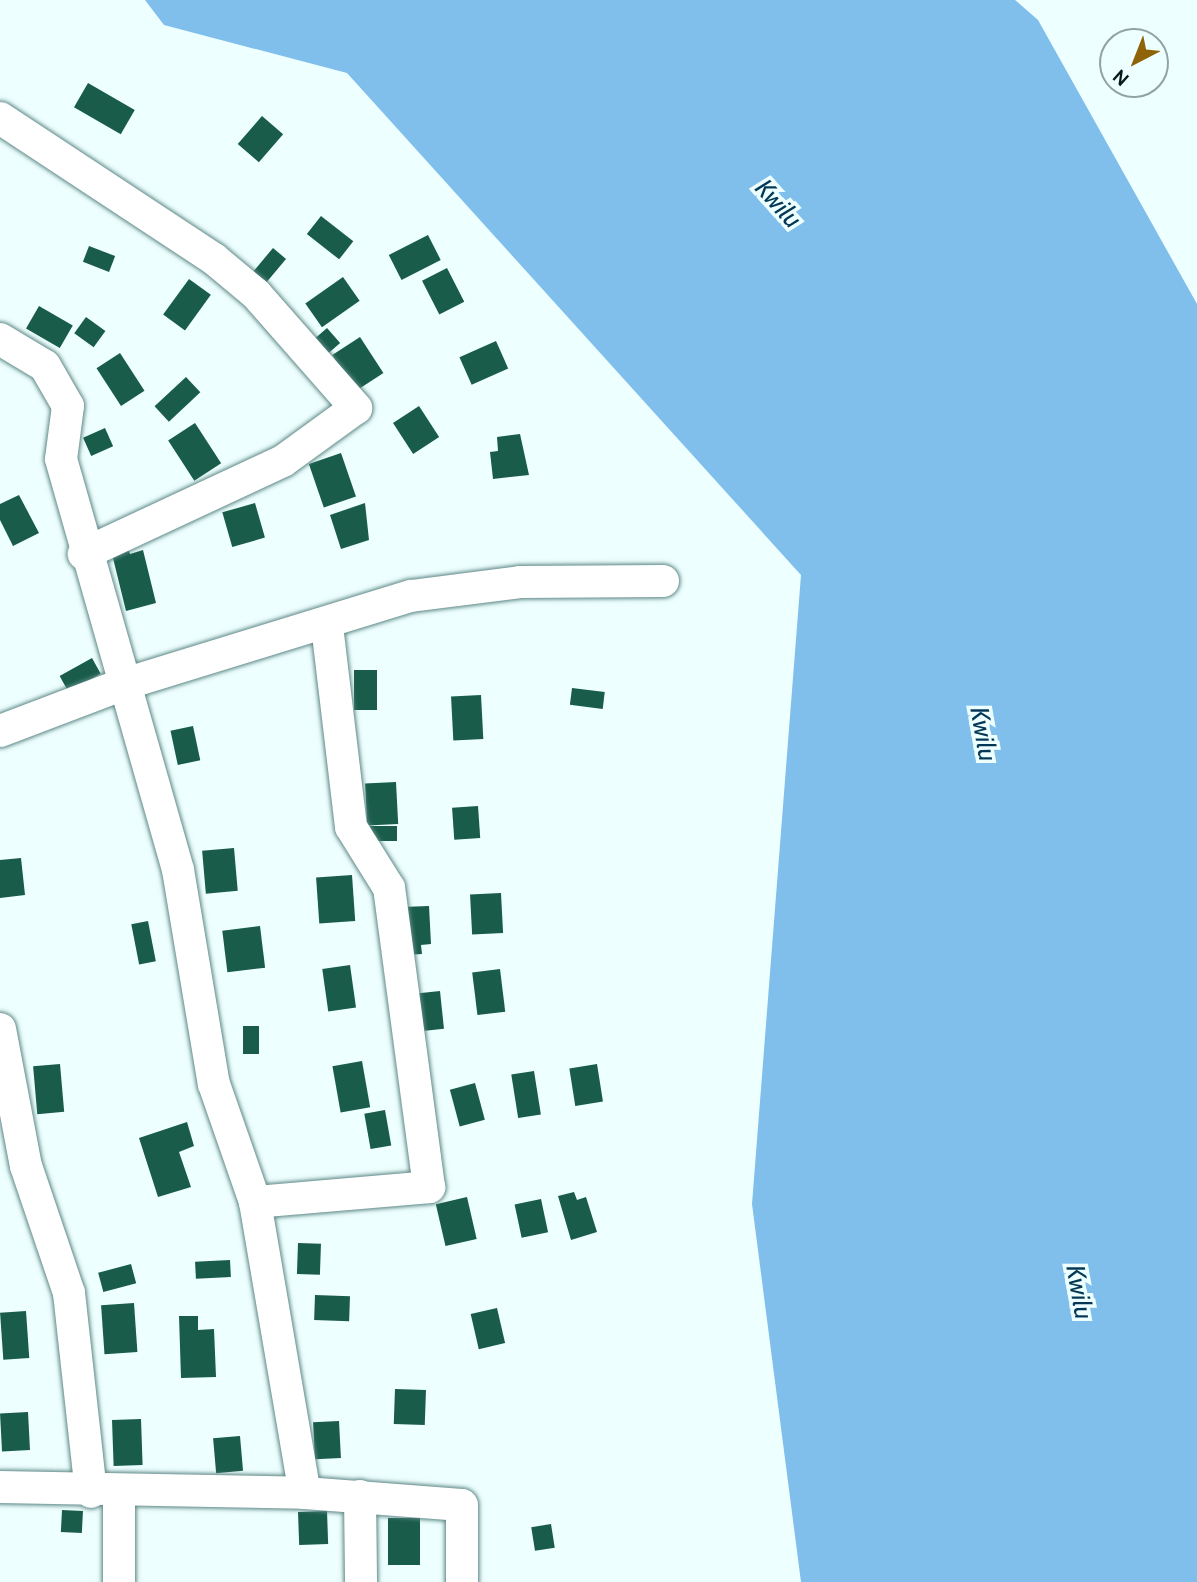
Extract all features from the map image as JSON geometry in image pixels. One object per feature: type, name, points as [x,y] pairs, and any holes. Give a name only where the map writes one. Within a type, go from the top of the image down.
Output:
[{"type":"street","points":[[0,118],[214,260],[256,294],[356,408],[283,461],[85,554]]},
{"type":"street","points":[[0,339],[44,366],[60,385],[68,406],[61,459],[121,685],[178,870],[214,1084],[255,1202],[305,1493]]},
{"type":"street","points":[[0,731],[121,685],[327,625],[411,596],[507,584],[663,581]]},
{"type":"street","points":[[255,1202],[429,1187],[389,888],[351,827],[327,625]]},
{"type":"street","points":[[0,1029],[26,1166],[69,1293],[119,1582]]},
{"type":"street","points":[[0,1487],[105,1492],[305,1493],[462,1505],[462,1582]]},
{"type":"street","points":[[360,1496],[361,1582]]},
{"type":"water","name":"Kwilu","points":[[145,0],[1015,0],[1038,20],[1197,304],[1197,1582],[801,1582],[752,1204],[801,575],[347,73],[164,25]]},
{"type":"building","points":[[88,83],[135,110],[121,134],[74,107]]},
{"type":"building","points":[[262,116],[283,134],[259,162],[238,144]]},
{"type":"building","points":[[321,216],[353,241],[339,259],[307,234]]},
{"type":"building","points":[[428,235],[441,260],[402,280],[389,255]]},
{"type":"building","points":[[89,246],[115,256],[109,272],[83,262]]},
{"type":"building","points":[[273,248],[286,259],[266,283],[253,272]]},
{"type":"building","points":[[447,268],[464,302],[439,315],[422,281]]},
{"type":"building","points":[[343,277],[360,301],[322,327],[305,303]]},
{"type":"building","points":[[189,279],[211,295],[185,330],[163,315]]},
{"type":"building","points":[[39,306],[73,326],[60,348],[26,329]]},
{"type":"building","points":[[86,317],[105,331],[94,347],[74,333]]},
{"type":"building","points":[[327,328],[340,343],[328,354],[315,338]]},
{"type":"building","points":[[360,337],[383,373],[356,391],[332,355]]},
{"type":"building","points":[[496,341],[508,368],[472,385],[459,357]]},
{"type":"building","points":[[120,353],[145,391],[121,406],[97,368]]},
{"type":"building","points":[[186,377],[200,392],[169,422],[155,406]]},
{"type":"building","points":[[419,406],[439,437],[413,454],[393,423]]},
{"type":"building","points":[[195,423],[221,463],[194,481],[168,440]]},
{"type":"building","points":[[105,428],[113,446],[91,456],[83,438]]},
{"type":"building","points":[[520,434],[529,475],[493,479],[490,452],[498,451],[497,437]]},
{"type":"building","points":[[341,453],[356,496],[324,508],[309,464]]},
{"type":"building","points":[[19,495],[39,533],[13,546],[0,520],[0,504]]},
{"type":"building","points":[[255,503],[265,538],[232,547],[222,512]]},
{"type":"building","points":[[365,503],[369,540],[341,549],[330,515]]},
{"type":"building","points":[[127,545],[130,554],[143,550],[156,603],[126,611],[111,550]]},
{"type":"building","points":[[92,658],[101,674],[68,692],[60,676]]},
{"type":"building","points":[[354,670],[377,670],[377,710],[354,710]]},
{"type":"building","points":[[572,688],[605,692],[603,709],[570,705]]},
{"type":"building","points":[[481,695],[483,739],[453,741],[451,697]]},
{"type":"building","points":[[193,726],[200,760],[178,765],[171,731]]},
{"type":"building","points":[[396,782],[398,824],[367,826],[365,784]]},
{"type":"building","points":[[478,806],[480,838],[454,840],[452,808]]},
{"type":"building","points":[[370,826],[397,826],[397,841],[370,841]]},
{"type":"building","points":[[234,848],[238,891],[206,894],[202,851]]},
{"type":"building","points":[[21,858],[25,895],[0,898],[0,860]]},
{"type":"building","points":[[352,875],[355,921],[319,923],[316,878]]},
{"type":"building","points":[[501,893],[503,933],[472,935],[470,895]]},
{"type":"building","points":[[429,906],[431,944],[421,945],[422,954],[405,955],[402,907]]},
{"type":"building","points":[[148,921],[156,961],[139,964],[131,924]]},
{"type":"building","points":[[260,926],[265,968],[227,972],[222,931]]},
{"type":"building","points":[[350,965],[356,1008],[328,1011],[322,969]]},
{"type":"building","points":[[500,969],[505,1012],[477,1015],[472,972]]},
{"type":"building","points":[[440,991],[444,1029],[418,1032],[414,994]]},
{"type":"building","points":[[243,1026],[259,1026],[259,1054],[243,1054]]},
{"type":"building","points":[[362,1061],[370,1107],[341,1112],[332,1066]]},
{"type":"building","points":[[60,1064],[64,1112],[37,1114],[33,1066]]},
{"type":"building","points":[[597,1064],[603,1102],[575,1106],[569,1068]]},
{"type":"building","points":[[534,1071],[541,1114],[518,1118],[511,1075]]},
{"type":"building","points":[[475,1083],[485,1120],[460,1126],[450,1090]]},
{"type":"building","points":[[385,1110],[391,1145],[371,1149],[364,1114]]},
{"type":"building","points":[[187,1122],[194,1146],[179,1152],[191,1187],[158,1197],[139,1138]]},
{"type":"building","points":[[574,1192],[577,1200],[586,1197],[597,1232],[571,1240],[558,1196]]},
{"type":"building","points":[[467,1197],[477,1239],[445,1246],[436,1204]]},
{"type":"building","points":[[541,1199],[548,1232],[522,1238],[515,1205]]},
{"type":"building","points":[[298,1243],[321,1244],[320,1275],[297,1274]]},
{"type":"building","points":[[230,1260],[231,1277],[196,1279],[195,1262]]},
{"type":"building","points":[[131,1264],[136,1283],[103,1292],[98,1273]]},
{"type":"building","points":[[315,1295],[350,1296],[349,1321],[314,1320]]},
{"type":"building","points":[[134,1303],[137,1352],[104,1354],[101,1305]]},
{"type":"building","points":[[497,1308],[505,1343],[479,1349],[471,1314]]},
{"type":"building","points":[[26,1311],[29,1358],[3,1360],[0,1313]]},
{"type":"building","points":[[179,1316],[198,1316],[198,1330],[214,1329],[216,1377],[181,1378]]},
{"type":"building","points":[[395,1389],[426,1390],[425,1425],[394,1424]]},
{"type":"building","points":[[28,1412],[30,1450],[2,1451],[0,1413]]},
{"type":"building","points":[[141,1419],[143,1465],[114,1466],[112,1420]]},
{"type":"building","points":[[339,1421],[341,1458],[315,1459],[313,1422]]},
{"type":"building","points":[[240,1436],[243,1471],[216,1473],[213,1438]]},
{"type":"building","points":[[62,1510],[83,1511],[82,1533],[61,1532]]},
{"type":"building","points":[[327,1511],[328,1544],[299,1545],[298,1512]]},
{"type":"building","points":[[388,1518],[420,1518],[420,1565],[388,1565]]},
{"type":"building","points":[[551,1524],[555,1548],[535,1551],[531,1527]]}]
